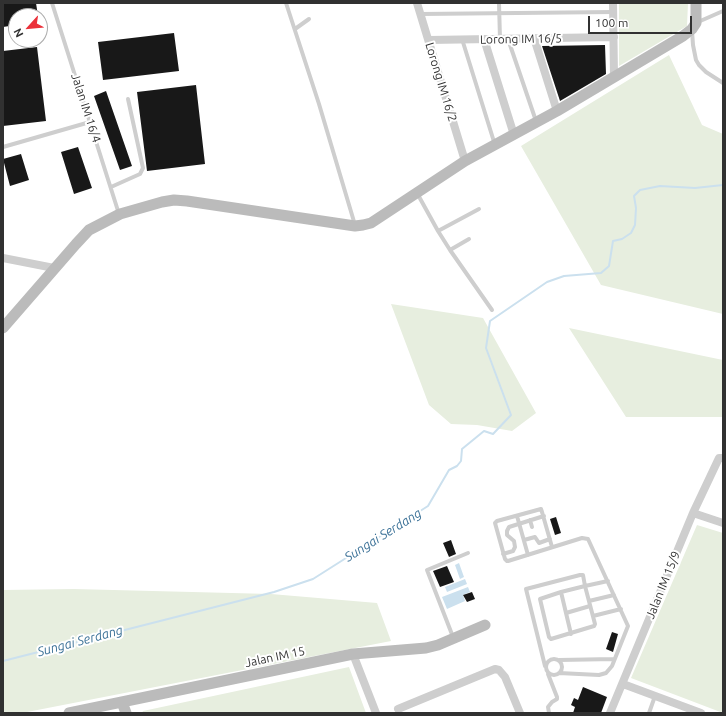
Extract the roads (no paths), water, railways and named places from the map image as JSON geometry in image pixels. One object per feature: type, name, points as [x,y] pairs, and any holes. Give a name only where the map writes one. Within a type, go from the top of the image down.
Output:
[{"type":"street","name":"Lorong IM 16/2","points":[[418,3],[465,161]]},
{"type":"street","points":[[613,3],[614,77]]},
{"type":"street","points":[[3,328],[54,268],[89,230],[120,214],[162,202],[174,200],[187,201],[355,226],[371,223],[465,161],[557,110],[683,36],[694,26],[696,3]]},
{"type":"street","name":"Lorong IM 16/5","points":[[429,40],[614,37]]},
{"type":"street","points":[[534,38],[557,110]]},
{"type":"street","points":[[484,39],[514,134]]},
{"type":"street","points":[[3,258],[54,268]]},
{"type":"street","name":"Jalan IM 15/9","points":[[610,713],[693,513],[721,458]]},
{"type":"street","points":[[693,513],[723,523]]},
{"type":"street","name":"Jalan IM 15","points":[[69,713],[353,654],[426,648],[485,625]]},
{"type":"street","points":[[353,654],[376,713]]},
{"type":"street","points":[[398,709],[495,669],[499,670],[505,677],[520,713]]},
{"type":"street","points":[[623,684],[655,695],[682,710],[702,713]]},
{"type":"street","points":[[122,702],[126,713]]},
{"type":"lane","name":"Jalan IM 16/4","points":[[52,3],[120,214]]},
{"type":"lane","points":[[286,3],[355,226]]},
{"type":"lane","points":[[499,3],[504,39],[536,122]]},
{"type":"lane","points":[[723,11],[694,26],[693,45],[696,60],[699,65],[706,72],[723,82]]},
{"type":"lane","points":[[421,14],[613,12]]},
{"type":"lane","points":[[295,29],[309,19]]},
{"type":"lane","points":[[462,39],[495,145]]},
{"type":"lane","points":[[111,187],[140,174],[143,168],[128,99]]},
{"type":"lane","points":[[3,147],[90,122]]},
{"type":"lane","points":[[417,193],[450,250],[492,310]]},
{"type":"lane","points":[[438,231],[479,209]]},
{"type":"lane","points":[[450,250],[469,239]]},
{"type":"lane","points":[[548,673],[552,675],[559,673],[599,675],[606,672],[611,668],[628,626],[588,539],[582,538],[508,561],[505,559],[503,554],[495,523],[539,509],[542,510],[552,547]]},
{"type":"lane","points":[[517,516],[528,555]]},
{"type":"lane","points":[[503,554],[513,550],[515,547],[514,542],[507,535],[508,529],[511,526],[544,516]]},
{"type":"lane","points":[[530,520],[532,527]]},
{"type":"lane","points":[[524,540],[535,537],[539,543],[550,539]]},
{"type":"lane","points":[[454,638],[427,570],[468,553]]},
{"type":"lane","points":[[549,713],[548,707],[558,697],[545,666],[525,590],[582,574],[585,586],[589,601],[590,606],[595,624],[593,627],[550,639],[540,601],[542,598],[561,592],[585,586],[608,581]]},
{"type":"lane","points":[[561,592],[571,634]]},
{"type":"lane","points":[[589,601],[614,595]]},
{"type":"lane","points":[[566,613],[590,606]]},
{"type":"lane","points":[[593,616],[621,609]]},
{"type":"lane","points":[[545,666],[552,658],[559,660],[614,659]]},
{"type":"lane","points":[[559,660],[562,668],[559,673]]},
{"type":"lane","points":[[649,713],[655,695]]},
{"type":"water","points":[[459,563],[464,577],[460,579],[455,565]]},
{"type":"water","points":[[465,579],[467,584],[447,592],[445,587]]},
{"type":"water","points":[[468,587],[470,592],[463,595],[465,601],[447,609],[442,597]]},
{"type":"waterway","name":"Sungai Serdang","points":[[3,661],[274,592],[313,579],[428,506],[449,470],[457,466],[461,461],[462,449],[484,431],[493,434],[511,415],[486,348],[490,321],[547,282],[564,276],[601,273],[609,266],[613,241],[622,239],[631,233],[635,225],[636,208],[634,196],[640,190],[660,186],[695,188],[723,185]]}]
